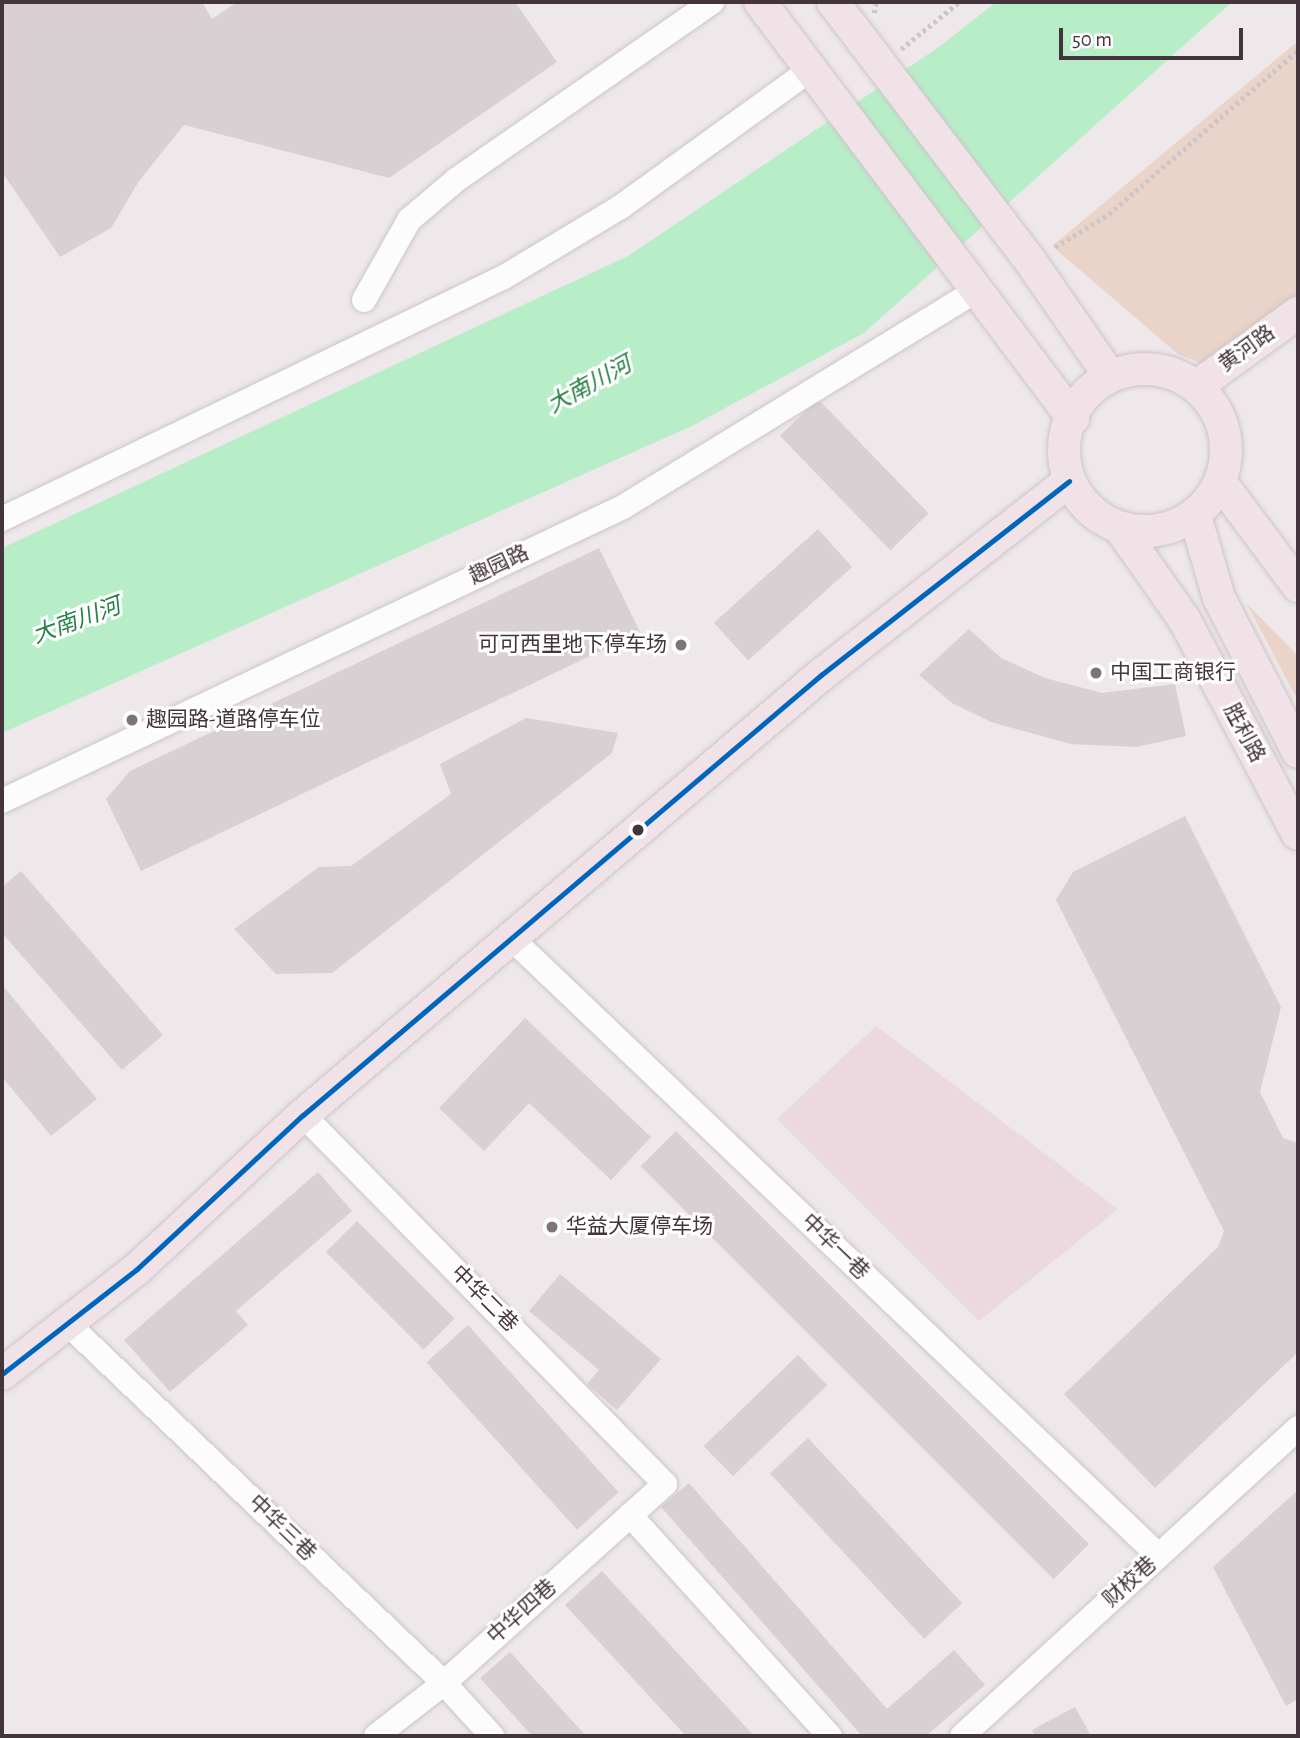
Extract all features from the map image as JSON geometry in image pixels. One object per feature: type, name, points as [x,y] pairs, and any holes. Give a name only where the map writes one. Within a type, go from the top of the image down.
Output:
[{"type":"main road","points":[[760,2],[828,96],[1073,418]]},
{"type":"main road","points":[[833,2],[882,53],[1110,376]]},
{"type":"main road","name":"黄河路","points":[[1197,386],[1298,313]]},
{"type":"main road","points":[[1132,369],[1161,369],[1197,386],[1221,417],[1228,444],[1221,483],[1195,516],[1162,530],[1120,528],[1095,514],[1069,481],[1064,447],[1073,418],[1086,393],[1110,376],[1132,369]]},
{"type":"main road","points":[[2,1374],[136,1269],[303,1115],[821,675],[1069,481]]},
{"type":"main road","points":[[1221,483],[1298,586]]},
{"type":"main road","name":"胜利路","points":[[1195,516],[1219,598],[1298,752]]},
{"type":"main road","name":"胜利路","points":[[1120,528],[1184,619],[1298,834]]},
{"type":"street","points":[[364,300],[410,220],[456,180],[712,2]]},
{"type":"street","points":[[2,519],[504,277],[622,206],[810,70]]},
{"type":"street","name":"趣园路","points":[[2,801],[623,507],[970,283]]},
{"type":"street","name":"中华一巷","points":[[512,939],[1158,1555]]},
{"type":"street","name":"中华二巷","points":[[303,1115],[665,1483]]},
{"type":"street","name":"中华三巷","points":[[68,1324],[444,1683],[492,1736]]},
{"type":"street","name":"财校巷","points":[[962,1736],[1298,1428]]},
{"type":"street","name":"中华四巷","points":[[376,1736],[444,1683],[665,1483]]},
{"type":"street","points":[[630,1516],[830,1736]]},
{"type":"path","points":[[882,53],[959,2]]},
{"type":"path","points":[[1031,262],[1109,214],[1298,50]]},
{"type":"shaded area","points":[[1298,41],[1298,297],[1208,366],[1178,354],[1052,246]]},
{"type":"shaded area","points":[[1247,604],[1298,656],[1298,701]]},
{"type":"shaded area","points":[[876,1026],[1118,1209],[979,1321],[777,1119]]},
{"type":"water","name":"大南川河","points":[[996,2],[1232,2],[864,333],[694,425],[2,733],[2,548],[628,256],[939,47]]},
{"type":"building","points":[[2,2],[202,2],[212,19],[237,2],[515,2],[557,62],[389,178],[184,125],[139,181],[111,228],[60,257],[2,172]]},
{"type":"building","points":[[818,399],[928,513],[890,550],[780,436]]},
{"type":"building","points":[[818,529],[852,567],[748,661],[714,623]]},
{"type":"building","points":[[599,548],[640,632],[141,871],[106,799],[130,771]]},
{"type":"building","points":[[969,629],[1001,658],[1045,678],[1102,693],[1175,684],[1186,736],[1137,747],[1071,744],[991,722],[952,703],[919,675]]},
{"type":"building","points":[[526,718],[618,733],[612,753],[332,973],[276,974],[234,929],[319,867],[351,866],[451,794],[440,764]]},
{"type":"building","points":[[1185,816],[1281,1007],[1260,1092],[1283,1138],[1298,1143],[1298,1352],[1155,1488],[1064,1394],[1218,1247],[1224,1231],[1056,900],[1073,872]]},
{"type":"building","points":[[21,871],[163,1035],[122,1070],[2,933],[2,887]]},
{"type":"building","points":[[2,985],[97,1099],[51,1136],[2,1077]]},
{"type":"building","points":[[525,1018],[651,1137],[611,1180],[529,1103],[484,1151],[439,1108]]},
{"type":"building","points":[[676,1131],[1089,1544],[1054,1579],[641,1166]]},
{"type":"building","points":[[318,1172],[352,1211],[236,1311],[248,1325],[170,1392],[124,1340]]},
{"type":"building","points":[[357,1221],[455,1319],[423,1350],[326,1252]]},
{"type":"building","points":[[560,1274],[661,1359],[617,1410],[587,1384],[599,1370],[529,1311]]},
{"type":"building","points":[[468,1325],[619,1492],[577,1530],[426,1362]]},
{"type":"building","points":[[798,1355],[827,1385],[733,1476],[704,1446]]},
{"type":"building","points":[[808,1438],[962,1603],[924,1639],[770,1473]]},
{"type":"building","points":[[689,1483],[887,1709],[954,1650],[985,1685],[926,1736],[862,1736],[661,1507]]},
{"type":"building","points":[[1298,1490],[1298,1699],[1286,1706],[1213,1567]]},
{"type":"building","points":[[602,1571],[754,1736],[686,1736],[565,1605]]},
{"type":"building","points":[[510,1652],[586,1736],[532,1736],[480,1678]]},
{"type":"building","points":[[1075,1707],[1091,1736],[1035,1736],[1032,1730]]},
{"type":"transit line","points":[[2,1374],[137,1269],[303,1115],[821,675],[1069,481]]},
{"type":"place","name":"可可西里地下停车场","points":[[681,645]]},
{"type":"place","name":"中国工商银行","points":[[1096,673]]},
{"type":"place","name":"趣园路-道路停车位","points":[[132,720]]},
{"type":"place","name":"华益大厦停车场","points":[[552,1227]]}]
